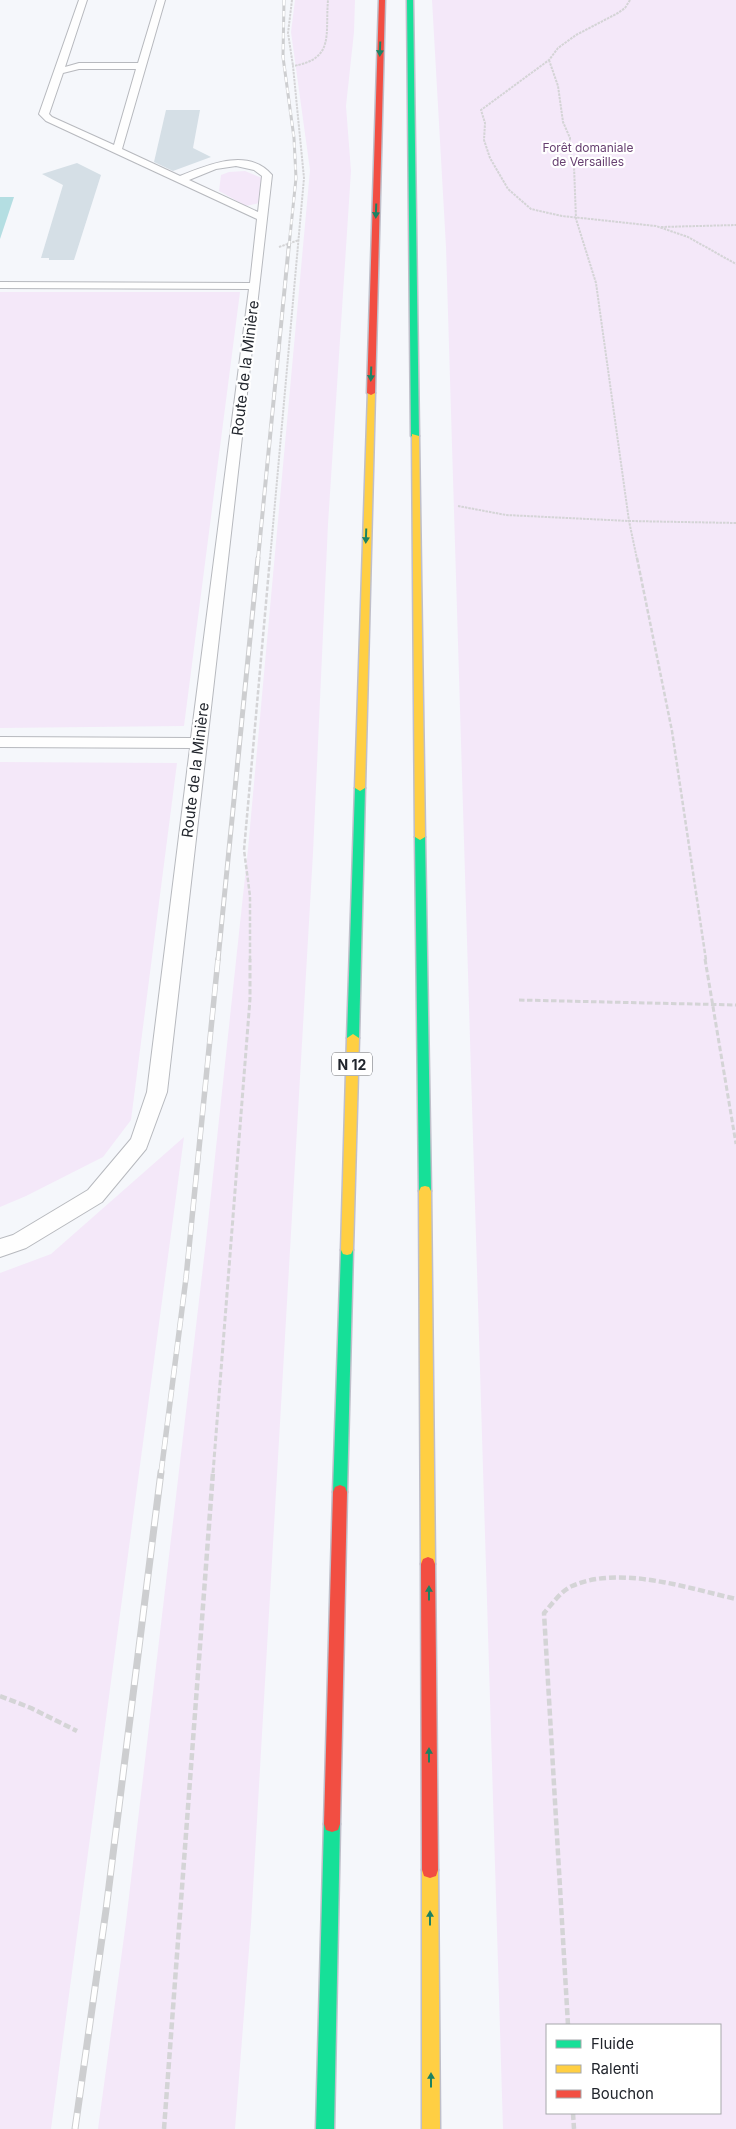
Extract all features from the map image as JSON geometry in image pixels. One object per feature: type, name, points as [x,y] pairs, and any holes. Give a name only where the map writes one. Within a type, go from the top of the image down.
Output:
[{"type":"highway","name":"N 12","points":[[326,2129],[341,1458],[382,0]]},
{"type":"highway","points":[[410,0],[428,1438],[431,2129]]},
{"type":"lane","points":[[83,0],[44,114],[49,119],[263,218]]},
{"type":"lane","points":[[117,151],[161,0]]},
{"type":"lane","points":[[59,71],[79,66],[143,66]]},
{"type":"lane","name":"Route de la Minière","points":[[0,1248],[19,1242],[95,1196],[139,1143],[157,1092],[267,175],[259,167],[243,162],[220,164],[172,177]]},
{"type":"lane","points":[[0,285],[255,286]]},
{"type":"lane","points":[[0,742],[198,743]]},
{"type":"path","points":[[164,2129],[250,999],[250,896],[244,850],[304,178],[302,138],[288,33],[292,0]]},
{"type":"path","points":[[293,66],[315,60],[320,57],[324,50],[328,0]]},
{"type":"path","points":[[630,0],[625,8],[618,13],[576,35],[558,48],[549,60],[481,110],[485,125],[483,139],[493,166],[525,206],[542,212],[576,219],[630,222],[658,227],[690,237],[736,264]]},
{"type":"path","points":[[549,60],[558,86],[563,122],[570,138],[570,152],[574,166],[576,219],[596,283],[629,521],[672,731],[712,1004],[736,1144]]},
{"type":"path","points":[[658,227],[736,225]]},
{"type":"path","points":[[458,506],[506,515],[629,521],[736,523]]},
{"type":"path","points":[[519,1000],[736,1005]]},
{"type":"path","points":[[568,2024],[544,1613],[570,1587],[603,1578],[656,1581],[736,1599]]},
{"type":"path","points":[[0,1696],[31,1708],[77,1731]]},
{"type":"path","points":[[573,2114],[574,2129]]},
{"type":"green space","points":[[295,0],[355,0],[354,32],[346,106],[351,171],[328,524],[313,853],[251,1924],[235,2129],[98,2129],[126,1922],[206,1241],[248,849],[310,170],[291,32]]},
{"type":"green space","name":"Forêt domaniale de Versailles","points":[[432,0],[736,0],[736,2129],[503,2129],[446,247]]},
{"type":"green space","points":[[245,171],[262,178],[259,203],[246,206],[219,191],[221,175],[229,172]]},
{"type":"green space","points":[[0,292],[240,292],[184,726],[0,728]]},
{"type":"green space","points":[[0,762],[177,763],[131,1120],[103,1157],[0,1207]]},
{"type":"green space","points":[[184,1137],[51,2129],[0,2129],[0,1273],[51,1254]]},
{"type":"water","points":[[0,197],[14,197],[0,239]]},
{"type":"building","points":[[166,110],[200,110],[193,148],[211,157],[173,171],[154,162]]},
{"type":"building","points":[[77,163],[101,175],[74,260],[49,260],[49,258],[41,258],[63,185],[42,174]]},
{"type":"railway","points":[[284,0],[283,57],[294,138],[296,178],[289,246]]},
{"type":"railway","points":[[258,559],[289,244]]},
{"type":"railway","points":[[218,960],[258,558]]},
{"type":"railway","points":[[161,1473],[186,1278],[218,959]]},
{"type":"railway","points":[[75,2129],[106,1910],[161,1472]]},
{"type":"traffic: fast","points":[[410,0],[415,436]]},
{"type":"traffic: fast","points":[[353,1038],[360,788]]},
{"type":"traffic: fast","points":[[420,837],[425,1191]]},
{"type":"traffic: fast","points":[[340,1492],[347,1250]]},
{"type":"traffic: fast","points":[[325,2129],[332,1824]]},
{"type":"traffic: slow","points":[[360,788],[371,393]]},
{"type":"traffic: slow","points":[[415,436],[420,837]]},
{"type":"traffic: slow","points":[[347,1250],[353,1038]]},
{"type":"traffic: slow","points":[[425,1191],[428,1564]]},
{"type":"traffic: slow","points":[[430,1870],[431,2129]]},
{"type":"traffic: jam","points":[[371,393],[382,0]]},
{"type":"traffic: jam","points":[[332,1824],[340,1492]]},
{"type":"traffic: jam","points":[[428,1564],[430,1870]]}]
